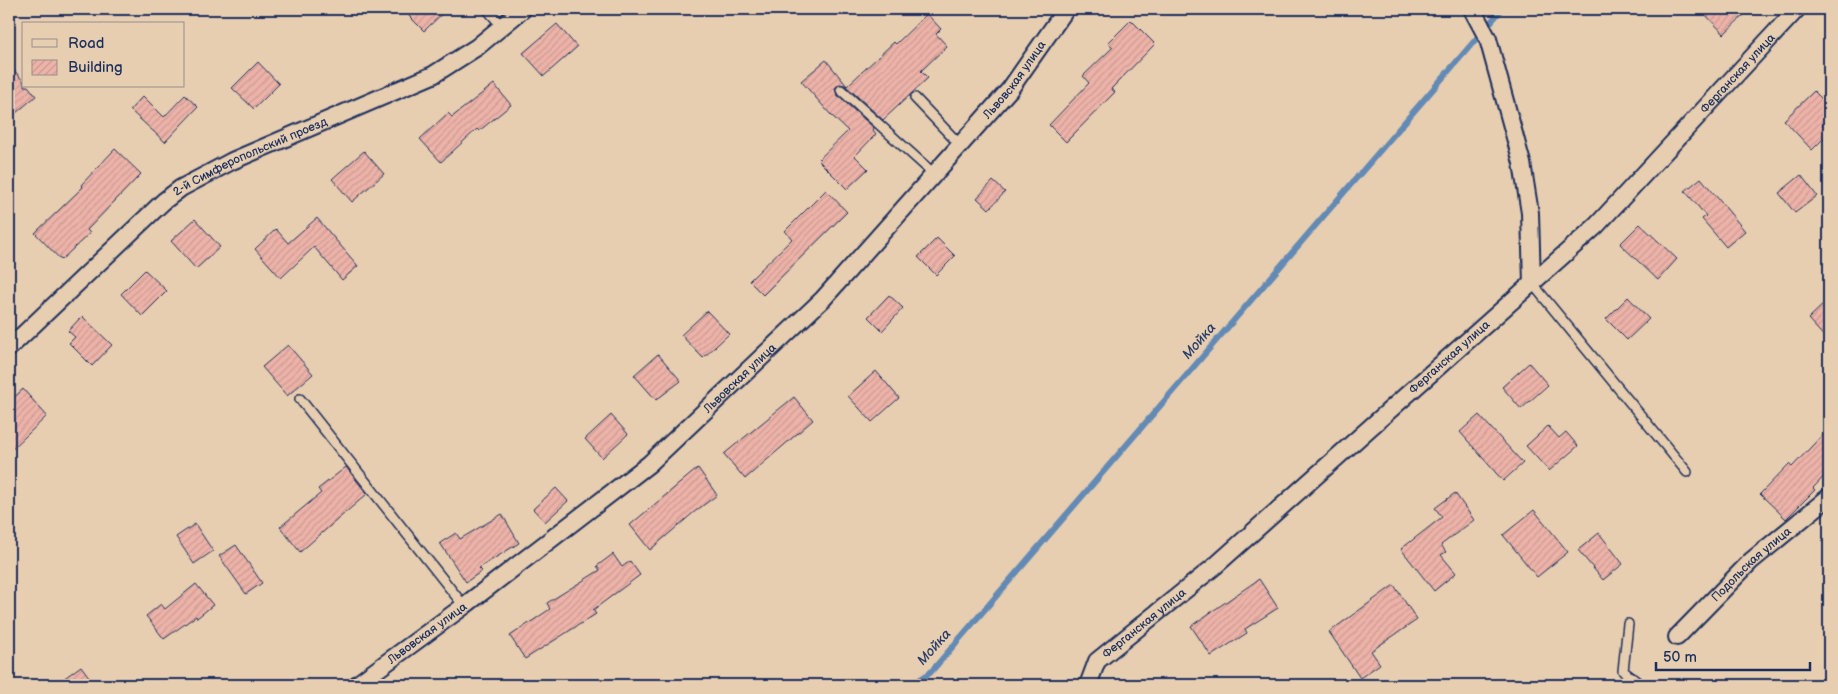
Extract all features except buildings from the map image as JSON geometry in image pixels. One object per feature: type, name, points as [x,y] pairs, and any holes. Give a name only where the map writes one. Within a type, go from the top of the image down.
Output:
[{"type":"street","name":"2-й Симферопольский проезд","points":[[9,348],[164,201],[181,188],[232,161],[432,75],[476,48],[523,9]]},
{"type":"street","name":"Львовская улица","points":[[356,685],[464,606],[649,464],[823,299],[1010,89],[1066,9]]},
{"type":"street","points":[[1472,9],[1488,39],[1522,163],[1530,214],[1532,283]]},
{"type":"street","name":"Ферганская улица","points":[[1088,685],[1097,660],[1215,566],[1596,226],[1797,9]]},
{"type":"street","name":"Подольская улица","points":[[1677,637],[1751,561],[1829,497]]},
{"type":"lane","points":[[486,9],[502,26]]},
{"type":"lane","points":[[841,90],[934,174]]},
{"type":"lane","points":[[915,98],[960,145]]},
{"type":"lane","points":[[1532,283],[1687,472]]},
{"type":"lane","points":[[300,399],[464,606]]},
{"type":"lane","points":[[1628,624],[1623,671],[1641,685]]},
{"type":"waterway","name":"Мойка","points":[[911,685],[930,673],[1502,9]]}]
